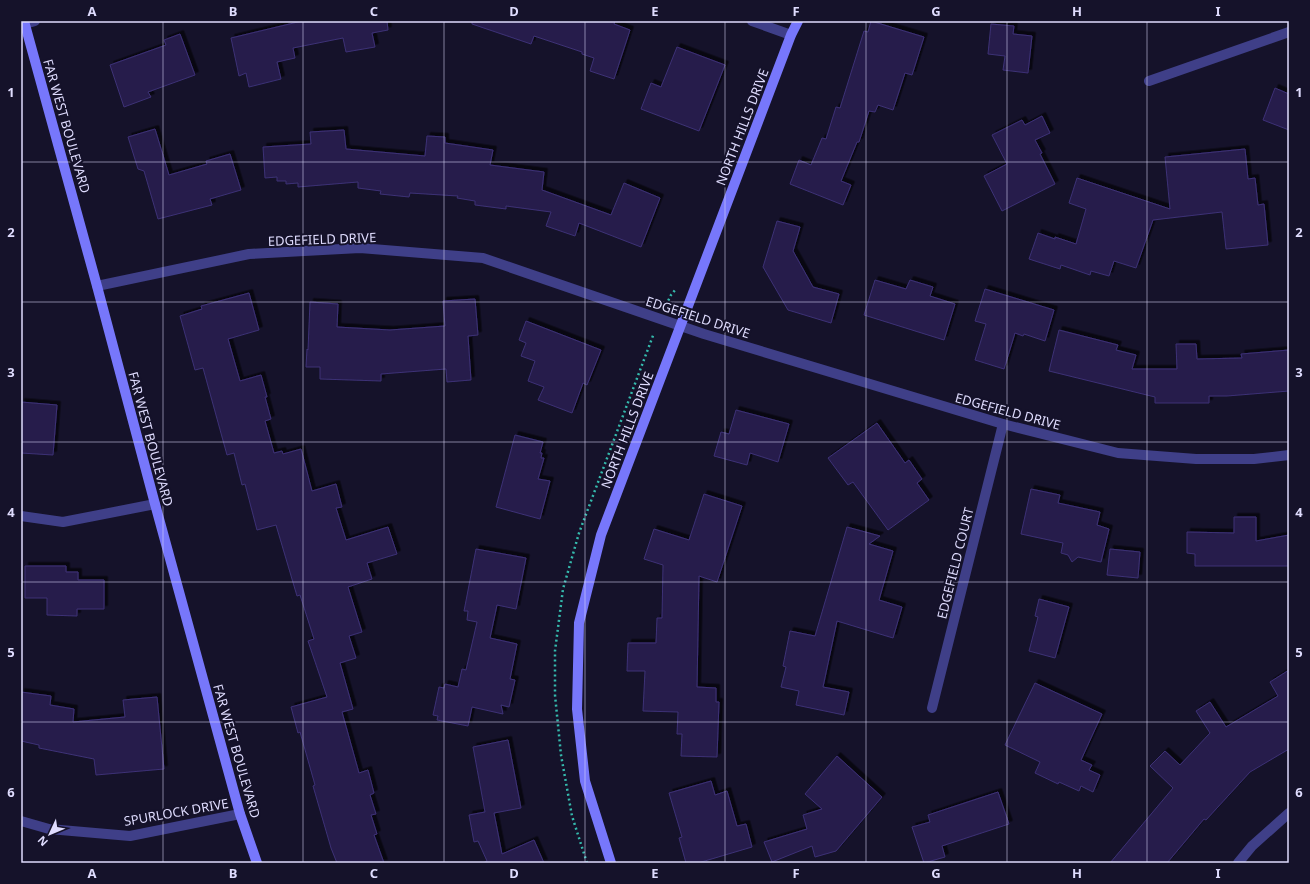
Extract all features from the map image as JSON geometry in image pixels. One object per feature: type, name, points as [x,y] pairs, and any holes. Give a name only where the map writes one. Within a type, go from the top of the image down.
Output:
[{"type":"street","points":[[24,22],[35,21]]},
{"type":"street","points":[[752,21],[791,35]]},
{"type":"street","name":"NORTH HILLS DRIVE","points":[[611,863],[585,781],[577,709],[579,624],[601,535],[791,35],[798,21]]},
{"type":"street","name":"FAR WEST BOULEVARD","points":[[24,22],[98,286],[155,504],[240,814],[257,863]]},
{"type":"street","points":[[1149,81],[1289,32]]},
{"type":"street","name":"EDGEFIELD DRIVE","points":[[98,286],[249,254],[360,248],[483,258],[681,327],[1003,424],[1118,453],[1196,459],[1254,460],[1289,455]]},
{"type":"street","name":"EDGEFIELD COURT","points":[[932,708],[1003,424]]},
{"type":"street","points":[[21,516],[63,522],[155,504]]},
{"type":"street","points":[[1238,863],[1252,846],[1289,812]]},
{"type":"street","name":"SPURLOCK DRIVE","points":[[21,821],[49,829],[130,836],[240,814]]},
{"type":"building","points":[[302,21],[387,21],[388,30],[372,33],[375,47],[346,52],[343,38],[293,48],[295,58],[277,62],[281,79],[249,87],[246,73],[239,76],[231,38]]},
{"type":"building","points":[[472,21],[615,21],[614,24],[630,30],[614,79],[590,71],[594,58],[582,54],[582,52],[534,36],[531,44],[472,24]]},
{"type":"building","points":[[871,21],[924,37],[912,75],[905,73],[893,110],[878,105],[875,112],[869,111],[859,142],[857,142],[841,181],[851,185],[843,205],[790,184],[799,160],[811,165],[822,138],[826,139],[836,107],[840,108],[864,31],[868,32]]},
{"type":"building","points":[[991,24],[1014,26],[1013,34],[1032,36],[1028,73],[1003,70],[1005,56],[988,54]]},
{"type":"building","points":[[180,34],[195,75],[148,92],[151,97],[124,107],[110,65],[166,45],[164,40]]},
{"type":"building","points":[[677,47],[725,65],[699,131],[641,109],[651,83],[661,87]]},
{"type":"building","points":[[1275,88],[1289,94],[1289,130],[1263,120]]},
{"type":"building","points":[[1042,116],[1050,133],[1035,140],[1042,153],[1040,154],[1055,184],[1002,211],[984,176],[1007,164],[992,135],[1022,120],[1025,125]]},
{"type":"building","points":[[155,129],[169,175],[207,164],[206,161],[230,154],[241,190],[210,199],[212,205],[158,219],[144,171],[138,169],[128,137]]},
{"type":"building","points":[[344,130],[346,149],[425,156],[427,136],[445,137],[445,143],[493,150],[490,165],[544,172],[542,190],[611,215],[624,183],[660,198],[641,247],[579,223],[575,236],[546,226],[551,212],[506,206],[506,209],[475,205],[475,201],[457,198],[458,196],[410,193],[409,197],[380,194],[381,191],[358,188],[358,182],[298,187],[298,183],[286,184],[286,181],[277,181],[277,177],[265,178],[263,147],[311,144],[310,132]]},
{"type":"building","points":[[1245,149],[1248,179],[1255,178],[1258,205],[1264,204],[1268,245],[1226,249],[1222,212],[1153,220],[1136,268],[1114,261],[1109,276],[1091,271],[1090,275],[1061,265],[1060,269],[1029,259],[1038,233],[1076,244],[1086,209],[1069,203],[1077,178],[1170,209],[1165,157]]},
{"type":"building","points":[[777,221],[800,227],[793,251],[813,287],[839,294],[831,323],[788,310],[763,267]]},
{"type":"building","points":[[875,280],[906,289],[910,280],[933,287],[930,296],[955,304],[944,340],[864,315]]},
{"type":"building","points":[[985,289],[1054,310],[1045,341],[1024,334],[1023,336],[1015,333],[1004,369],[975,360],[986,324],[975,321]]},
{"type":"building","points":[[249,293],[259,330],[228,339],[240,381],[261,375],[271,419],[265,421],[274,453],[282,451],[283,454],[301,449],[312,491],[336,484],[342,507],[336,508],[346,540],[388,527],[397,554],[367,563],[372,579],[348,587],[362,632],[349,636],[356,658],[340,663],[353,709],[342,712],[359,773],[368,770],[374,793],[370,795],[376,814],[371,815],[377,834],[374,835],[384,863],[337,863],[331,848],[313,786],[315,785],[300,732],[298,733],[291,707],[327,697],[308,641],[314,639],[300,595],[297,596],[276,525],[257,530],[245,484],[242,485],[234,453],[227,455],[203,368],[195,370],[180,316],[202,309],[201,306]]},
{"type":"building","points":[[475,299],[478,335],[468,336],[471,380],[447,382],[446,369],[381,374],[381,381],[320,379],[320,367],[306,367],[310,302],[338,304],[337,327],[390,330],[445,326],[443,301]]},
{"type":"building","points":[[526,321],[601,350],[587,385],[583,383],[572,413],[538,400],[544,387],[528,381],[535,361],[521,356],[526,343],[519,340]]},
{"type":"building","points":[[1059,330],[1118,345],[1116,350],[1136,355],[1132,369],[1177,369],[1176,344],[1196,344],[1197,359],[1242,358],[1241,354],[1289,350],[1289,391],[1209,396],[1209,403],[1155,403],[1155,397],[1049,371]]},
{"type":"building","points":[[21,402],[57,405],[53,455],[21,453]]},
{"type":"building","points":[[736,410],[789,424],[778,462],[750,453],[747,465],[714,456],[721,432],[729,434]]},
{"type":"building","points":[[877,423],[905,463],[909,460],[922,479],[917,483],[929,500],[888,530],[853,482],[848,485],[828,458]]},
{"type":"building","points":[[515,435],[543,442],[540,453],[542,453],[541,458],[544,458],[538,479],[550,481],[540,519],[496,507]]},
{"type":"building","points":[[1031,489],[1060,495],[1058,503],[1100,512],[1097,525],[1109,529],[1101,562],[1078,557],[1072,562],[1068,555],[1061,553],[1063,543],[1021,534]]},
{"type":"building","points":[[704,494],[742,506],[717,582],[699,576],[697,687],[716,688],[716,702],[719,702],[717,757],[681,756],[682,734],[677,734],[678,712],[643,711],[645,671],[627,671],[628,643],[656,643],[657,618],[662,618],[663,565],[644,559],[654,529],[689,540]]},
{"type":"building","points":[[1234,517],[1256,517],[1256,541],[1289,535],[1289,566],[1195,566],[1195,554],[1187,553],[1187,532],[1234,533]]},
{"type":"building","points":[[847,527],[880,536],[869,544],[893,551],[879,600],[902,607],[893,638],[837,621],[823,687],[849,692],[844,715],[796,705],[799,691],[781,687],[786,667],[783,666],[790,631],[815,636]]},
{"type":"building","points":[[476,549],[526,558],[516,609],[497,605],[490,638],[517,644],[510,679],[515,680],[509,707],[501,705],[503,714],[472,707],[468,726],[437,720],[438,716],[433,715],[439,687],[444,688],[445,684],[458,687],[462,669],[466,670],[477,622],[467,620],[468,611],[464,611]]},
{"type":"building","points":[[1110,549],[1140,552],[1138,578],[1107,575]]},
{"type":"building","points":[[25,566],[66,566],[66,572],[78,572],[78,580],[104,580],[104,609],[77,609],[77,616],[47,615],[47,598],[25,598]]},
{"type":"building","points":[[1039,599],[1069,607],[1055,658],[1029,651],[1038,617],[1035,616]]},
{"type":"building","points":[[1289,670],[1289,749],[1250,772],[1206,820],[1204,819],[1167,863],[1110,863],[1173,788],[1150,766],[1165,751],[1180,765],[1210,733],[1196,711],[1210,702],[1226,727],[1278,696],[1270,682]]},
{"type":"building","points":[[1035,683],[1102,714],[1081,760],[1092,765],[1089,770],[1100,775],[1093,792],[1081,786],[1079,791],[1059,782],[1058,784],[1035,773],[1040,762],[1005,745]]},
{"type":"building","points":[[21,692],[51,696],[50,705],[74,709],[73,722],[125,717],[123,700],[157,697],[164,769],[96,775],[94,759],[39,748],[39,745],[21,741]]},
{"type":"building","points":[[508,740],[521,808],[494,813],[502,854],[534,840],[544,863],[483,863],[487,861],[478,841],[474,842],[469,815],[485,812],[473,747]]},
{"type":"building","points":[[837,756],[882,797],[836,851],[815,857],[812,846],[772,862],[764,842],[807,829],[803,815],[822,809],[805,794]]},
{"type":"building","points":[[711,781],[715,795],[727,791],[737,826],[746,824],[752,847],[698,863],[686,863],[679,838],[682,837],[669,793]]},
{"type":"building","points":[[998,792],[1009,824],[942,846],[945,857],[924,863],[912,827],[930,822],[928,815]]}]
